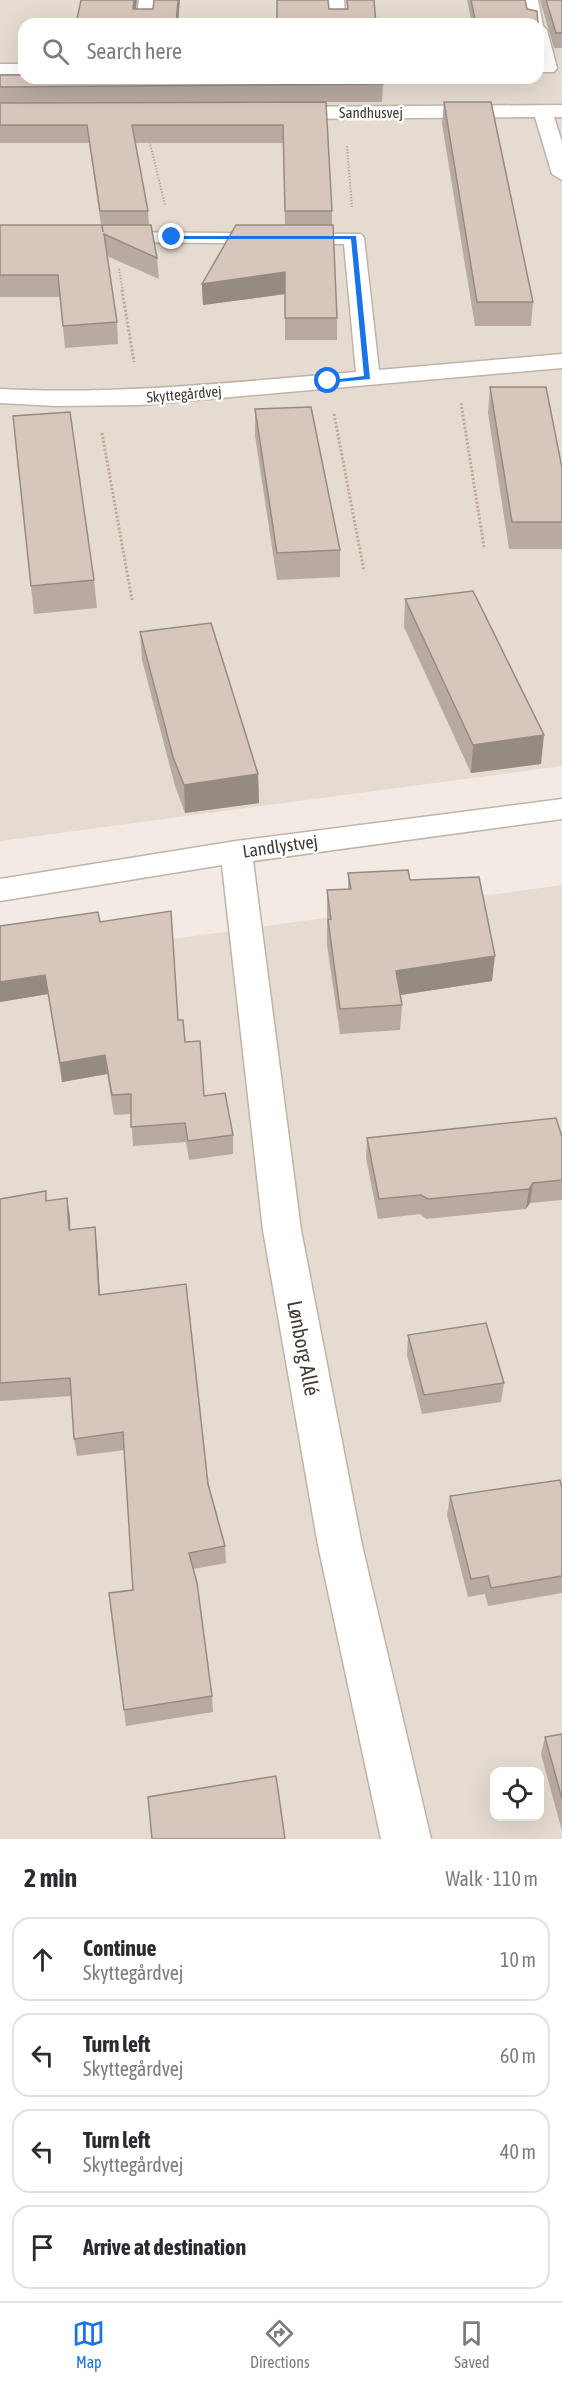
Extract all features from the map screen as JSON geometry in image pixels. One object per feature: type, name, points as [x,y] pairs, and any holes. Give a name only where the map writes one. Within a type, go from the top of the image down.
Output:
[{"type":"street","points":[[145,18],[147,0]]},
{"type":"street","points":[[336,0],[338,18]]},
{"type":"street","points":[[530,0],[534,18]]},
{"type":"street","points":[[544,51],[549,68]]},
{"type":"street","points":[[0,69],[18,69]]},
{"type":"street","points":[[553,111],[562,174]]},
{"type":"street","name":"Sandhusvej","points":[[262,113],[553,111]]},
{"type":"street","points":[[92,238],[354,238],[368,377]]},
{"type":"street","name":"Skyttegårdvej","points":[[0,396],[140,398],[562,361]]},
{"type":"street","name":"Landlystvej","points":[[0,890],[236,852],[562,809]]},
{"type":"street","name":"Lønborg Allé","points":[[236,852],[282,1230],[340,1545],[406,1839]]},
{"type":"path","points":[[344,112],[354,238]]},
{"type":"path","points":[[149,136],[172,237]]},
{"type":"path","points":[[114,238],[140,398]]},
{"type":"path","points":[[455,370],[483,547]]},
{"type":"path","points":[[328,381],[364,571]]},
{"type":"path","points":[[96,399],[132,600]]},
{"type":"shaded area","points":[[0,0],[562,0],[562,766],[0,841]]},
{"type":"shaded area","points":[[562,885],[562,1839],[0,1839],[0,963]]},
{"type":"building","points":[[81,0],[134,0],[133,9],[153,9],[154,0],[178,0],[176,18],[77,18]]},
{"type":"building","points":[[277,0],[328,0],[329,9],[348,9],[347,0],[374,0],[376,18],[277,18]]},
{"type":"building","points":[[471,0],[525,0],[527,9],[537,11],[538,18],[475,18]]},
{"type":"building","points":[[546,0],[562,0],[562,33],[556,33]]},
{"type":"building","points":[[0,75],[18,75],[18,84],[383,84],[0,87]]},
{"type":"building","points":[[326,102],[332,211],[285,211],[283,125],[132,125],[148,211],[100,211],[87,125],[0,125],[0,103]]},
{"type":"building","points":[[444,102],[491,102],[533,302],[477,302]]},
{"type":"building","points":[[0,225],[151,225],[157,258],[104,234],[117,322],[63,326],[58,275],[0,275]]},
{"type":"building","points":[[236,225],[333,225],[337,318],[285,318],[285,272],[202,284]]},
{"type":"building","points":[[490,387],[546,387],[562,468],[562,522],[512,522]]},
{"type":"building","points":[[311,407],[340,550],[277,553],[255,409]]},
{"type":"building","points":[[70,412],[94,580],[31,586],[13,416]]},
{"type":"building","points":[[473,591],[544,735],[473,745],[405,599]]},
{"type":"building","points":[[211,623],[258,774],[184,785],[173,757],[140,632]]},
{"type":"building","points":[[408,870],[410,880],[479,877],[495,956],[396,971],[402,1005],[340,1009],[328,920],[331,919],[327,890],[351,889],[348,873]]},
{"type":"building","points":[[171,911],[178,1020],[183,1020],[185,1042],[200,1041],[204,1096],[225,1093],[233,1135],[188,1141],[185,1123],[131,1127],[131,1094],[112,1095],[105,1055],[60,1063],[45,975],[0,982],[0,926],[98,912],[100,922]]},
{"type":"building","points":[[556,1118],[562,1137],[562,1180],[533,1183],[529,1189],[428,1199],[421,1195],[379,1199],[367,1138]]},
{"type":"building","points":[[46,1191],[46,1201],[67,1198],[69,1230],[95,1227],[99,1295],[186,1284],[208,1484],[225,1546],[189,1553],[197,1583],[212,1696],[124,1710],[109,1593],[133,1590],[123,1432],[74,1439],[70,1378],[0,1383],[0,1199]]},
{"type":"building","points":[[486,1323],[504,1383],[424,1395],[408,1335]]},
{"type":"building","points":[[560,1480],[562,1488],[562,1576],[491,1588],[488,1576],[471,1579],[450,1496]]},
{"type":"building","points":[[562,1734],[562,1799],[545,1737]]},
{"type":"building","points":[[276,1776],[285,1839],[152,1839],[148,1797]]},
{"type":"route","points":[[172,237],[354,238],[368,377],[328,381]]}]
